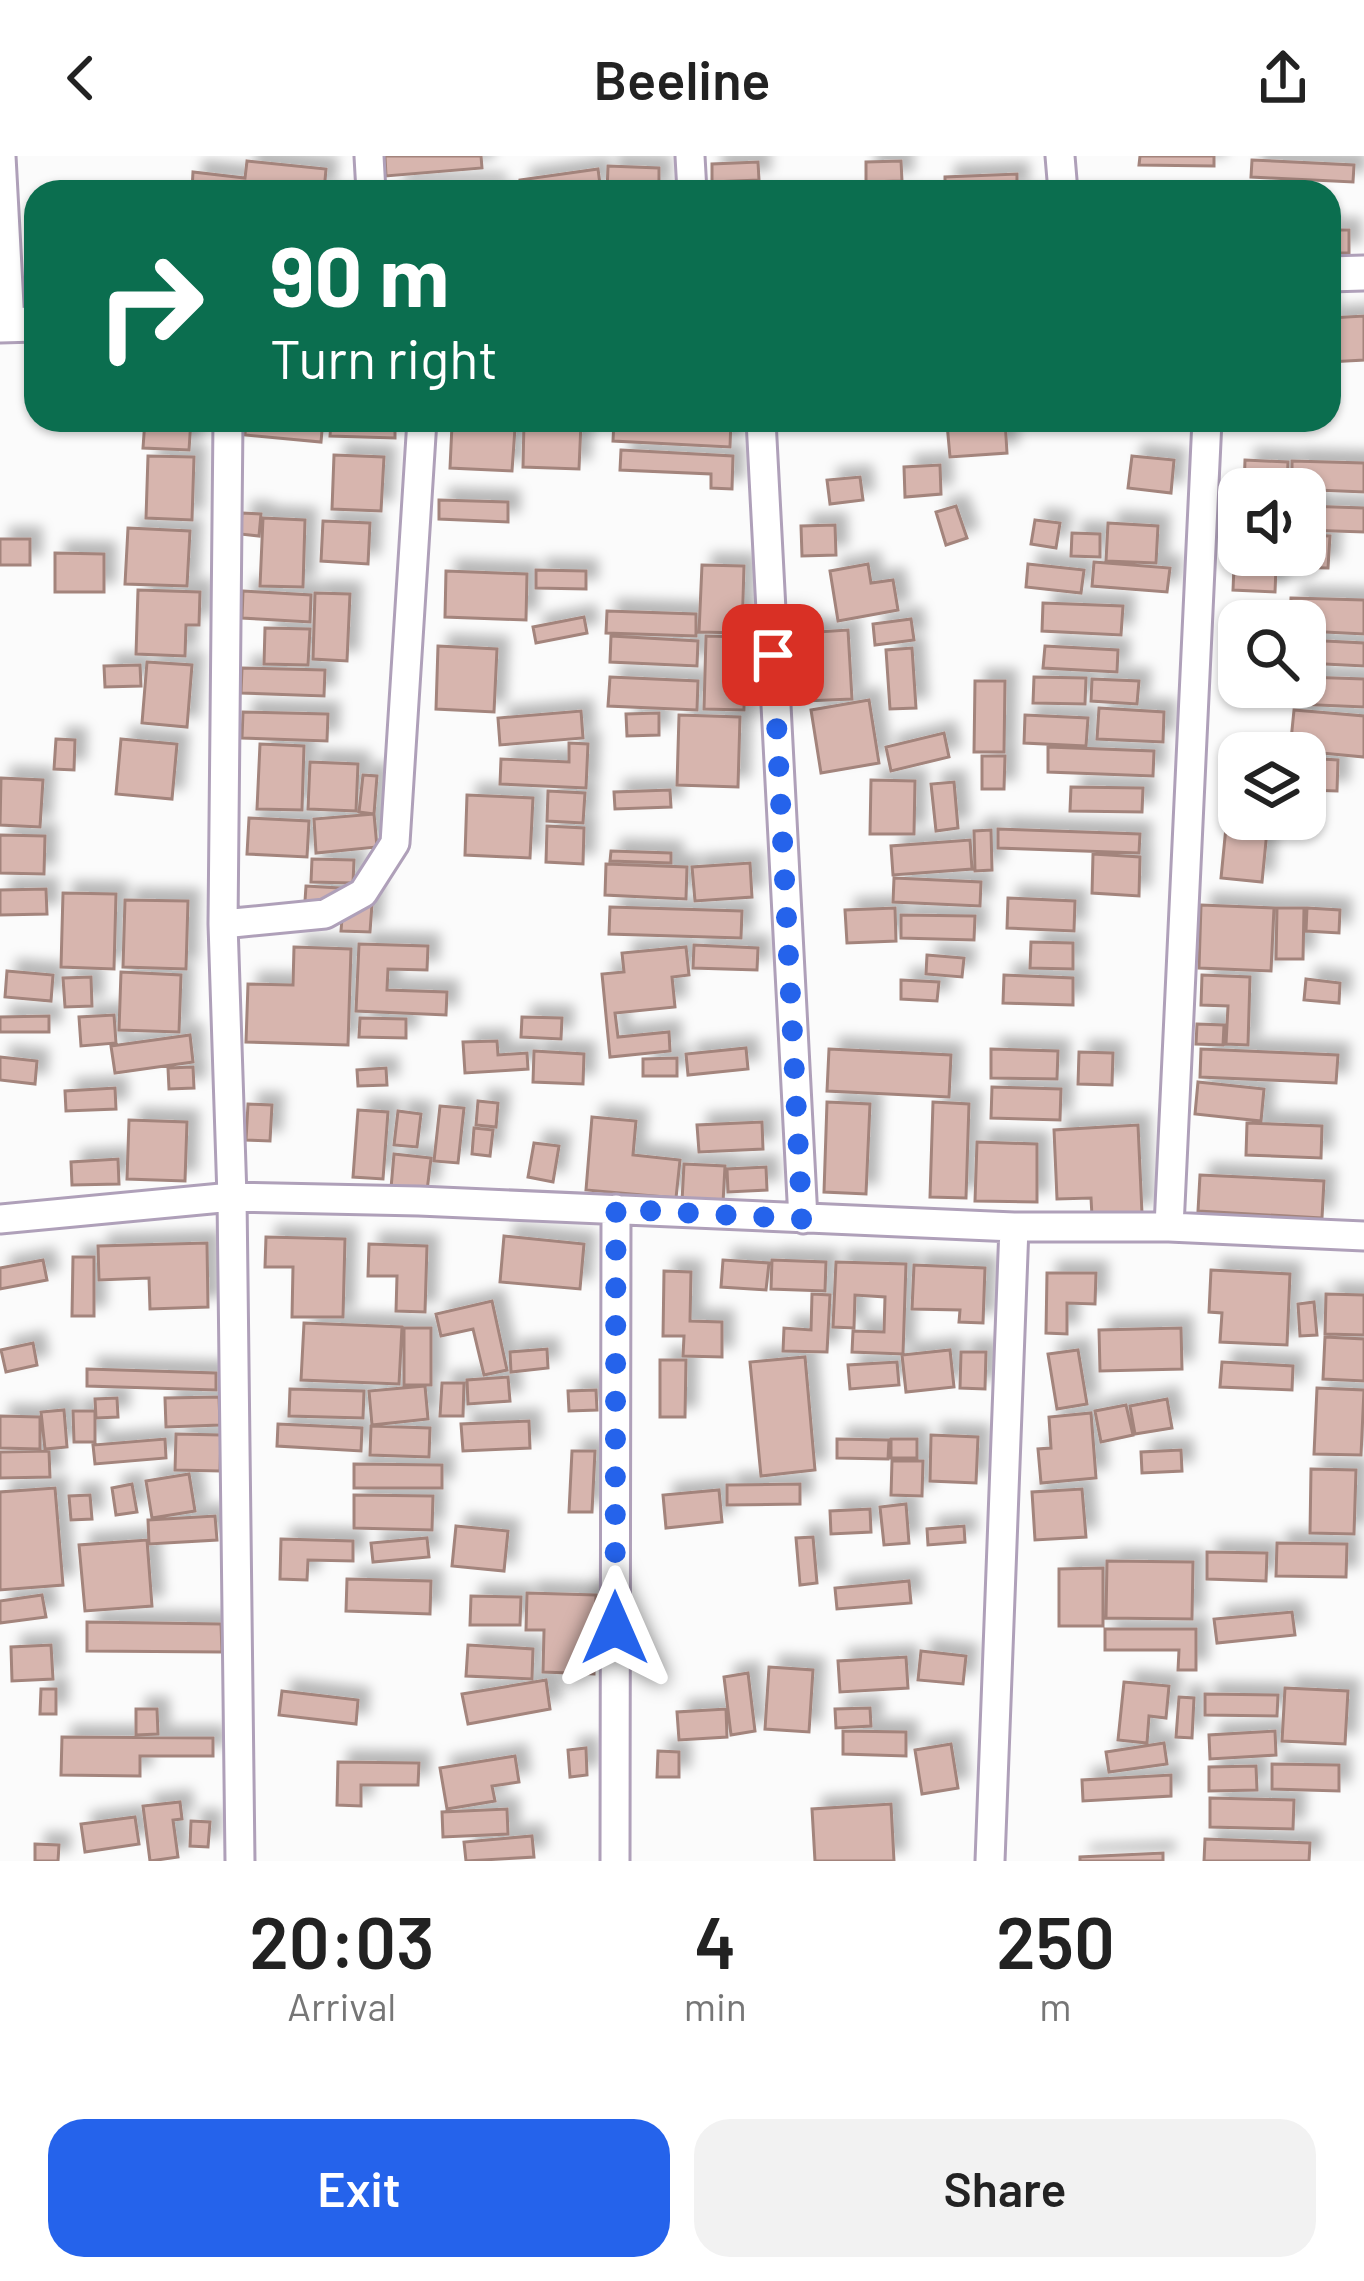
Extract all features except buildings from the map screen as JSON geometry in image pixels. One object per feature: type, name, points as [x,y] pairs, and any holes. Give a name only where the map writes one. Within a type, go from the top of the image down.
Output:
[{"type":"street","points":[[1,156],[15,324]]},
{"type":"street","points":[[228,432],[223,924],[232,1197],[240,1861]]},
{"type":"street","points":[[223,924],[325,914],[363,893],[395,843],[421,432]]},
{"type":"street","points":[[762,432],[802,1219]]},
{"type":"street","points":[[1169,1226],[1207,432]]},
{"type":"street","points":[[0,1219],[232,1197],[1364,1236]]},
{"type":"street","points":[[615,1861],[616,1209]]},
{"type":"street","points":[[990,1861],[1014,1227]]},
{"type":"route","points":[[615,1628],[616,1209],[802,1219],[773,655]]}]
